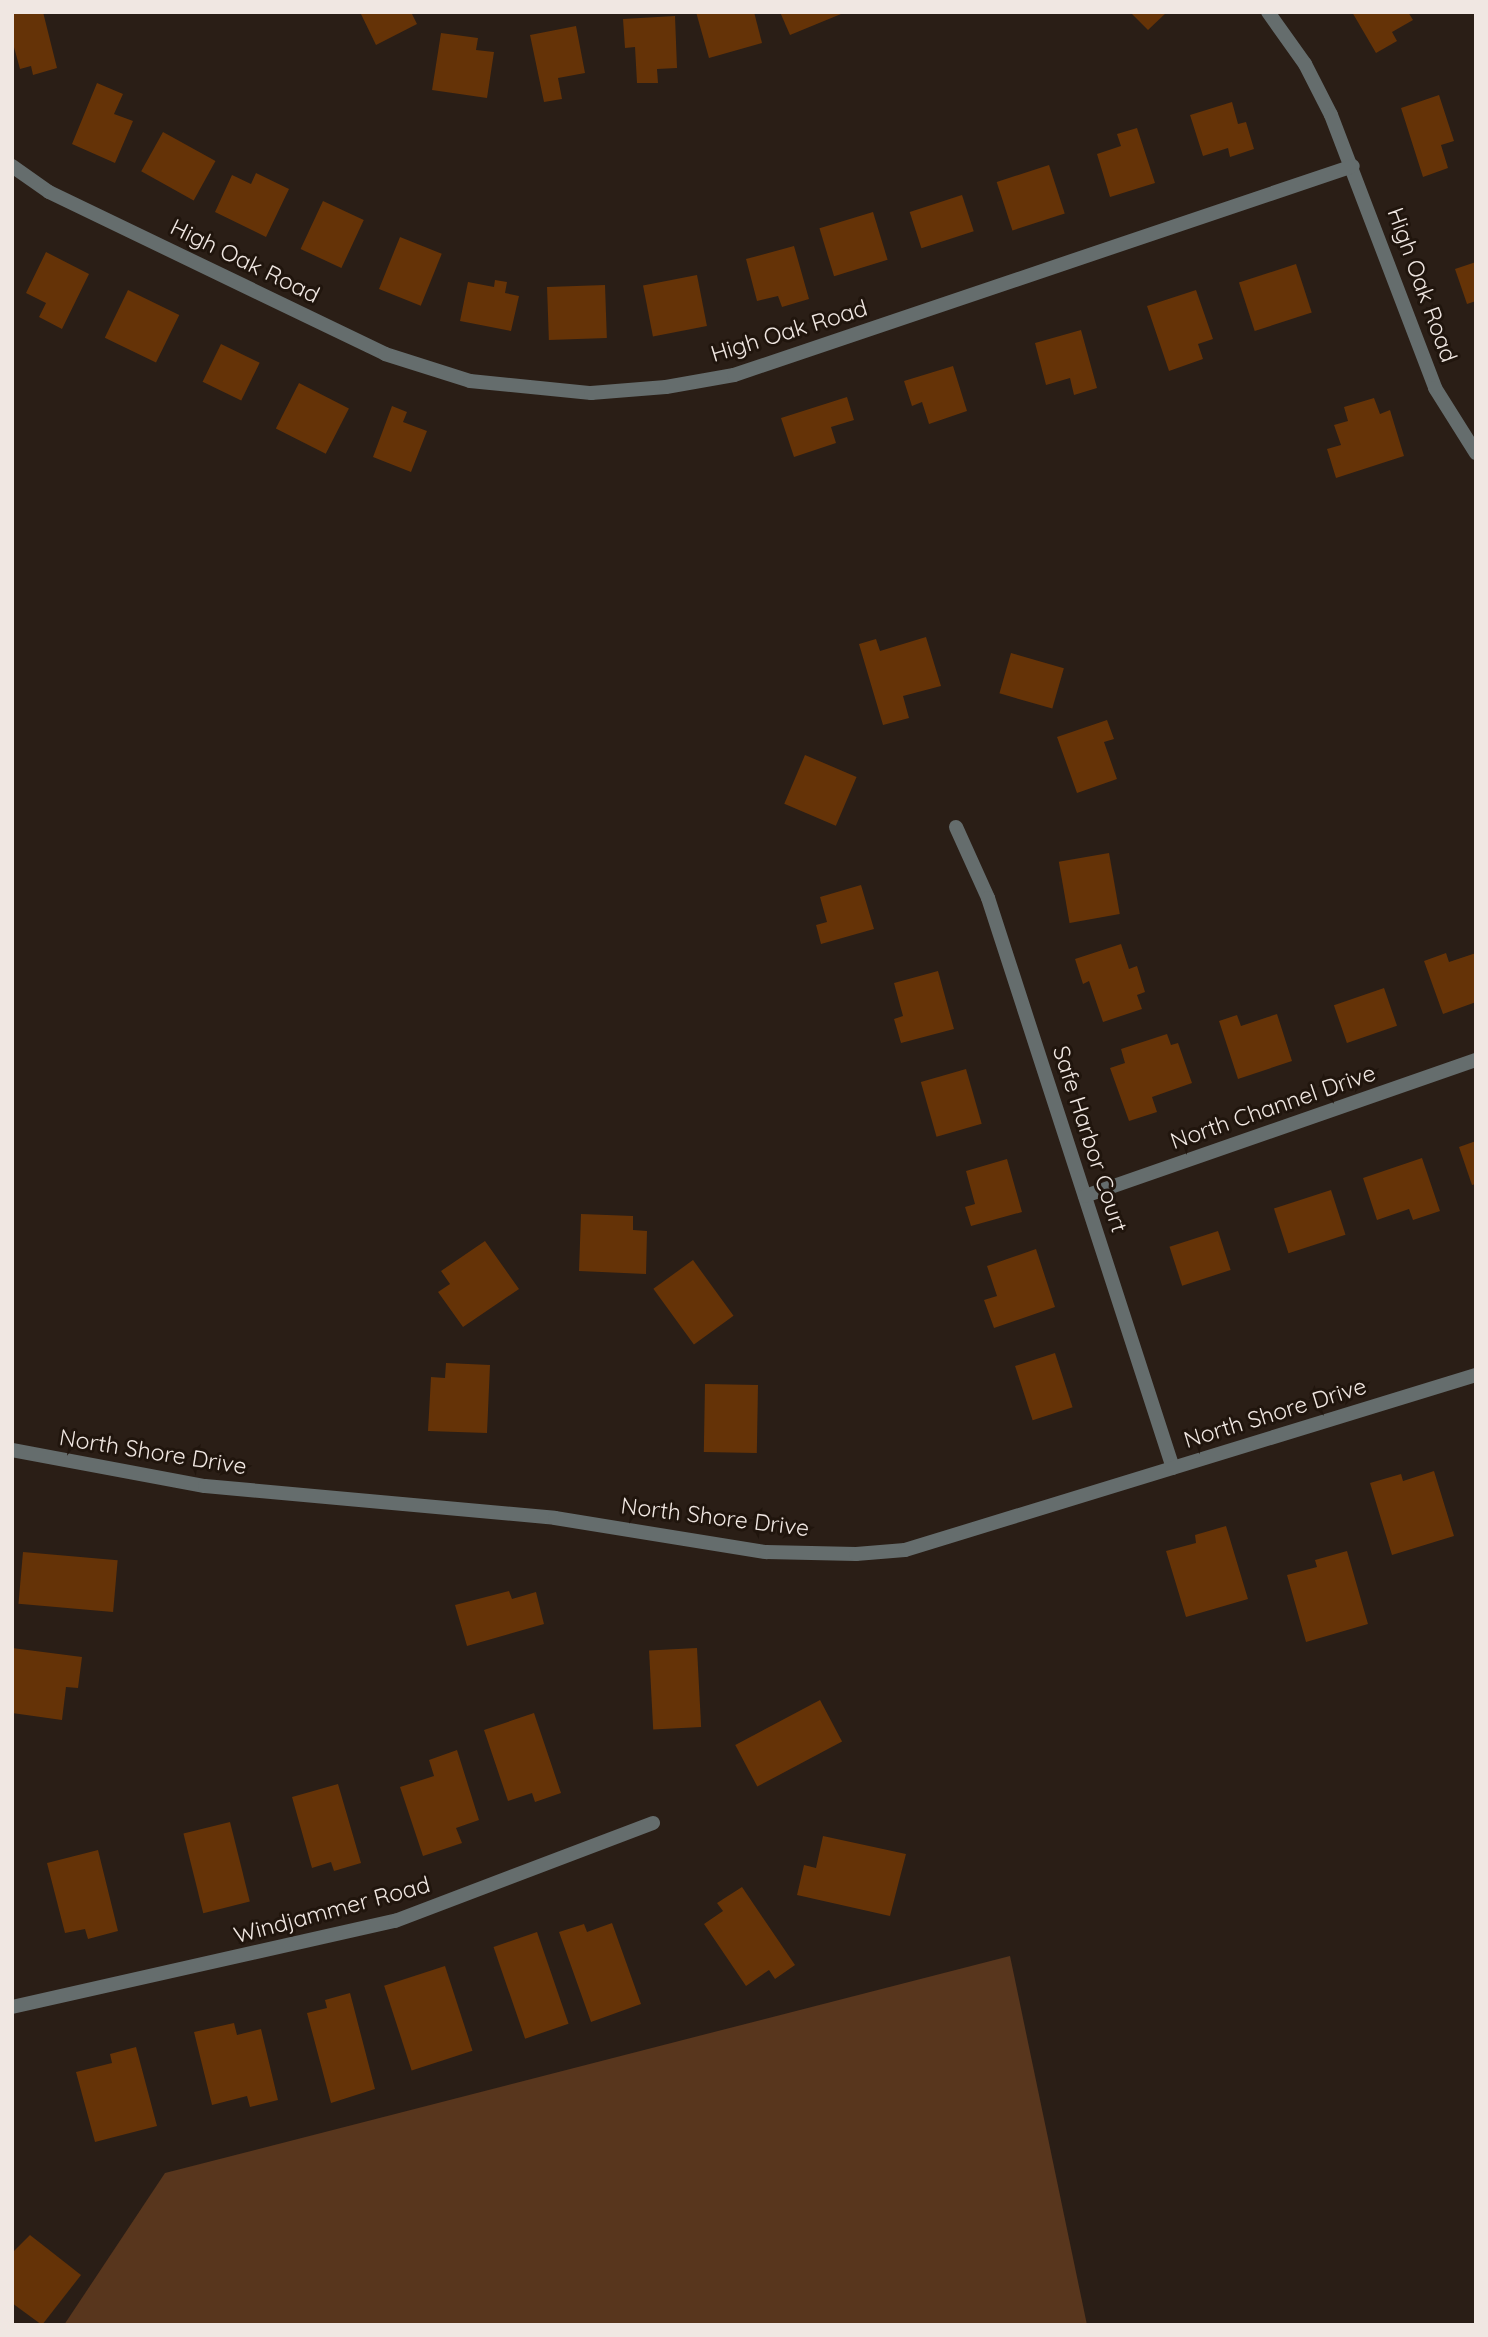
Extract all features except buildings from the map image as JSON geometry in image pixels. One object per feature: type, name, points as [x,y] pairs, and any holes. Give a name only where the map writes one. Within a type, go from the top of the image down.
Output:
[{"type":"street","name":"High Oak Road","points":[[1268,12],[1305,64],[1353,166],[1435,388],[1476,453]]},
{"type":"street","name":"High Oak Road","points":[[12,166],[50,192],[385,354],[470,381],[590,393],[734,375],[1353,166]]},
{"type":"street","name":"Safe Harbor Court","points":[[956,827],[988,898],[1173,1468]]},
{"type":"street","name":"North Channel Drive","points":[[1085,1196],[1476,1060]]},
{"type":"street","name":"North Shore Drive","points":[[12,1450],[205,1486],[555,1518],[766,1552],[856,1554],[905,1550],[1476,1375]]},
{"type":"street","name":"Windjammer Road","points":[[12,2007],[396,1921],[653,1823]]},
{"type":"shaded area","points":[[1010,1956],[1087,2325],[64,2325],[165,2173]]}]
